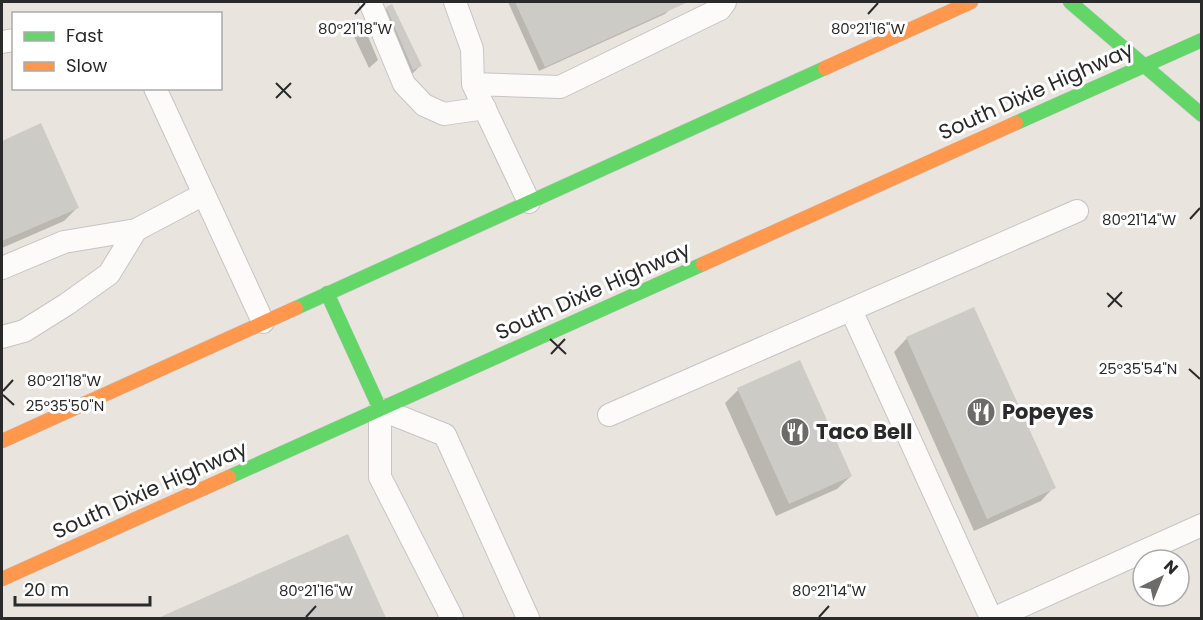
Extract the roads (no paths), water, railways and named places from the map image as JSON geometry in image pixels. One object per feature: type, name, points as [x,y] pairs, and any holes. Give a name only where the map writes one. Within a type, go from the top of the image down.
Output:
[{"type":"main road","points":[[2,441],[971,2]]},
{"type":"main road","points":[[1070,2],[1202,115]]},
{"type":"main road","name":"South Dixie Highway","points":[[2,579],[1202,40]]},
{"type":"main road","points":[[327,293],[380,409]]},
{"type":"lane","points":[[370,2],[404,84],[424,105],[444,114],[484,108]]},
{"type":"lane","points":[[455,2],[472,50],[473,84],[529,202]]},
{"type":"lane","points":[[473,84],[560,87],[720,9],[725,2]]},
{"type":"lane","points":[[156,90],[263,322]]},
{"type":"lane","points":[[2,268],[64,242],[136,230],[204,194]]},
{"type":"lane","points":[[609,415],[1077,211]]},
{"type":"lane","points":[[2,337],[24,331],[109,274],[136,230]]},
{"type":"lane","points":[[851,310],[993,618],[1202,525]]},
{"type":"lane","points":[[452,618],[380,477],[380,409],[445,435],[528,618]]},
{"type":"place","name":"Popeyes","points":[[981,412]]},
{"type":"place","name":"Taco Bell","points":[[795,432]]}]
